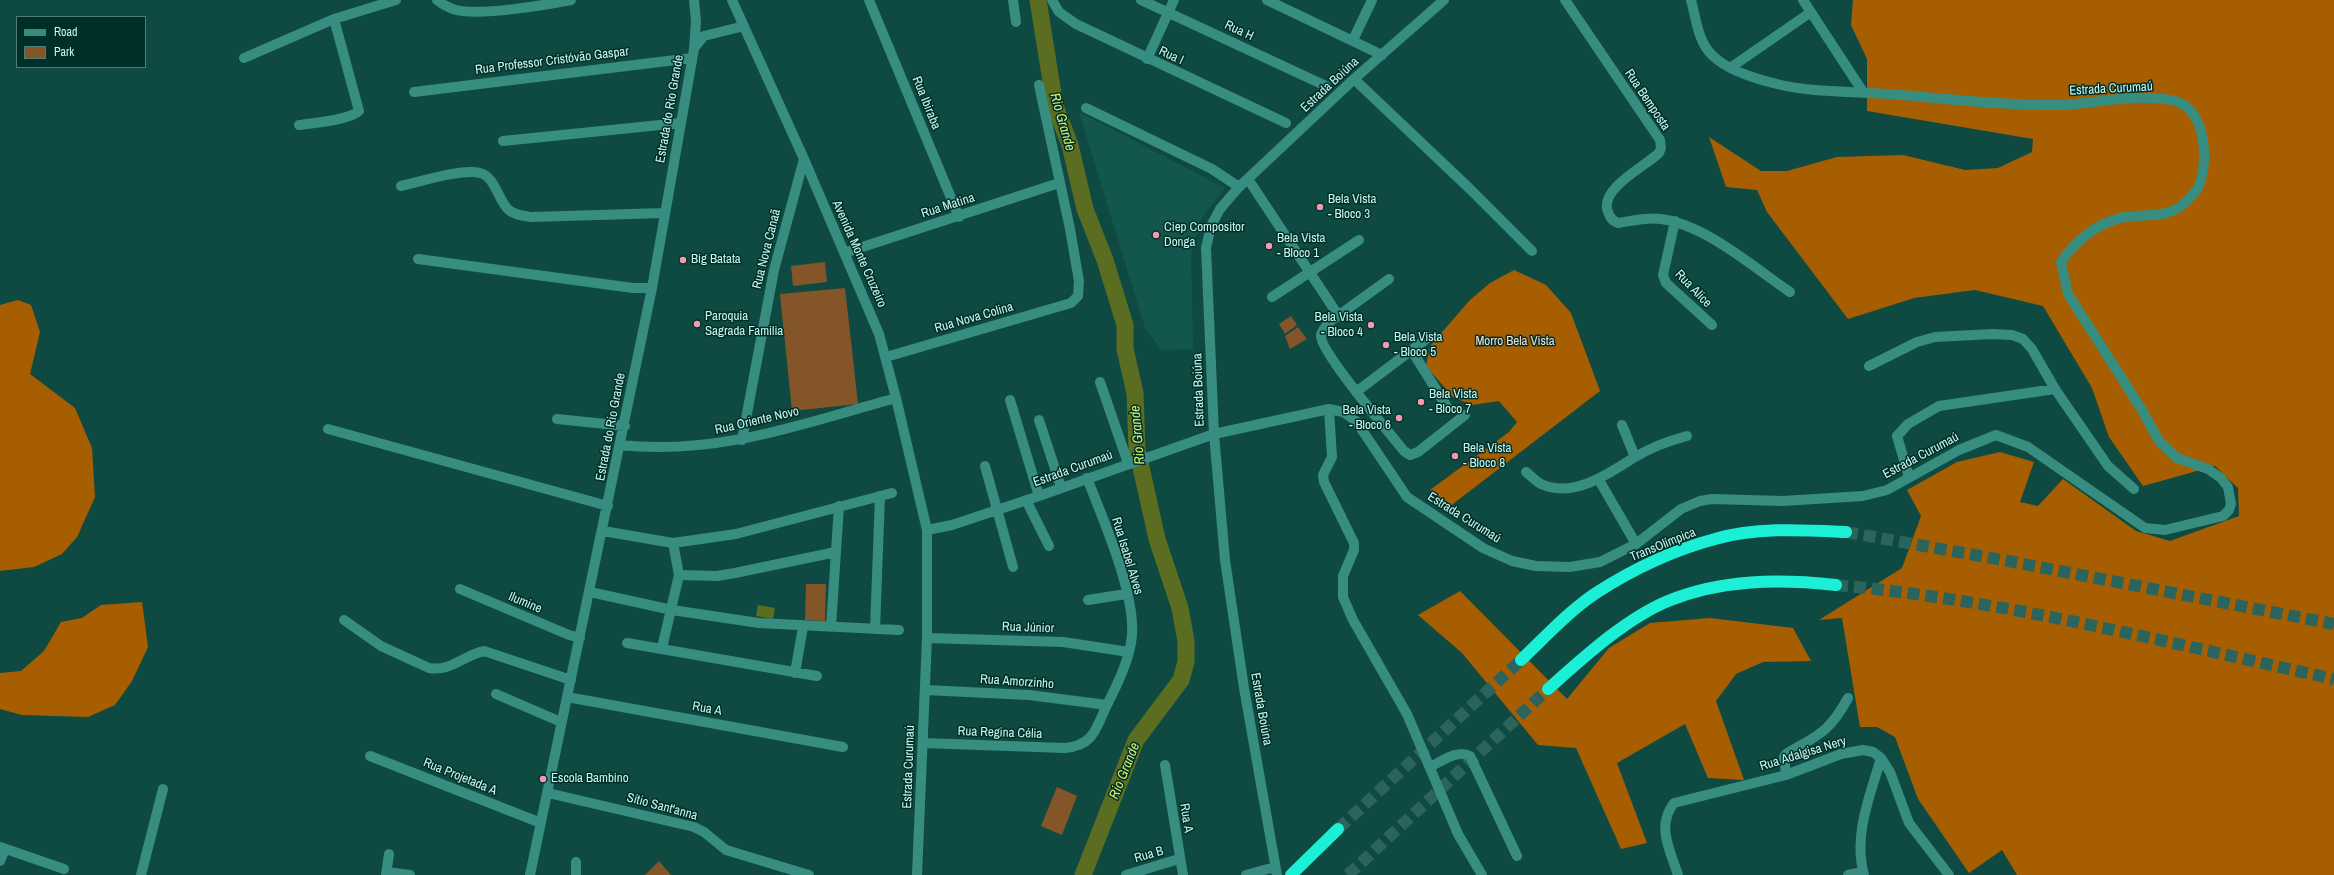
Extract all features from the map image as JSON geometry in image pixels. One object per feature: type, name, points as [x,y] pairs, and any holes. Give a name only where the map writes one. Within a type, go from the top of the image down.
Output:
[{"type":"highway","name":"TransOlímpica","points":[[1521,660],[1596,593],[1668,555],[1716,538],[1758,532],[1791,530],[1846,532]]},
{"type":"highway","points":[[1548,689],[1609,639],[1637,619],[1668,601],[1710,588],[1751,582],[1783,580],[1836,585]]},
{"type":"highway","points":[[1291,875],[1338,829]]},
{"type":"street","points":[[244,58],[334,19],[396,0]]},
{"type":"street","points":[[437,0],[446,7],[464,10],[491,10],[571,0]]},
{"type":"street","points":[[693,53],[699,34],[694,0]]},
{"type":"street","name":"Avenida Monte Cruzeiro","points":[[732,0],[804,159],[871,314],[886,357],[927,530]]},
{"type":"street","name":"Rua Ibiraba","points":[[869,0],[958,217]]},
{"type":"street","points":[[1013,0],[1016,22]]},
{"type":"street","name":"Rua H","points":[[1141,0],[1326,86]]},
{"type":"street","points":[[1147,59],[1174,0]]},
{"type":"street","points":[[1267,0],[1287,4],[1382,55]]},
{"type":"street","points":[[1353,40],[1372,0]]},
{"type":"street","name":"Estrada Boiúna","points":[[1276,871],[1244,688],[1227,575],[1214,434],[1206,248],[1211,226],[1220,209],[1239,187],[1354,80],[1444,0]]},
{"type":"street","name":"Rua Bemposta","points":[[1565,0],[1660,140],[1661,148],[1659,153],[1625,179],[1609,195],[1606,204],[1608,214],[1612,221],[1618,223],[1658,219],[1675,221],[1714,240],[1790,292]]},
{"type":"street","name":"Estrada Curumaú","points":[[917,875],[923,743],[927,530],[952,525],[996,509],[1039,496],[1130,462],[1214,434],[1328,409],[1343,412],[1356,421],[1407,497],[1483,548],[1512,561],[1536,566],[1570,567],[1600,562],[1636,544],[1681,509],[1700,501],[1712,499],[1782,501],[1863,496],[1887,490],[1959,450],[1996,435],[2028,447],[2145,528],[2165,530],[2211,520],[2223,516],[2229,510],[2230,495],[2221,478],[2208,469],[2177,458],[2159,441],[2142,410],[2068,294],[2061,262],[2070,248],[2090,231],[2124,218],[2153,216],[2177,210],[2198,190],[2204,163],[2204,143],[2192,111],[2176,101],[2151,98],[2060,105],[2001,103],[1863,92],[1822,91],[1776,84],[1730,68],[1711,54],[1702,40],[1690,0]]},
{"type":"street","points":[[1803,0],[1863,92]]},
{"type":"street","name":"Rua I","points":[[1052,1],[1059,12],[1076,24],[1147,59],[1286,123]]},
{"type":"street","points":[[1730,68],[1811,12]]},
{"type":"street","points":[[300,126],[346,117],[356,114],[359,111],[334,19]]},
{"type":"street","points":[[699,34],[744,26]]},
{"type":"street","name":"Rua Professor Cristóvão Gaspar","points":[[414,92],[693,53]]},
{"type":"street","name":"Estrada do Rio Grande","points":[[530,875],[548,793],[561,722],[603,531],[652,288],[693,53]]},
{"type":"street","points":[[1354,80],[1470,189],[1532,251]]},
{"type":"street","points":[[1039,85],[1059,183]]},
{"type":"street","points":[[1086,108],[1212,169],[1239,187]]},
{"type":"street","points":[[503,141],[680,124]]},
{"type":"street","name":"Rua Nova Canaã","points":[[742,440],[774,270],[804,159]]},
{"type":"street","points":[[401,186],[442,176],[481,173],[488,177],[509,210],[517,214],[531,217],[665,213]]},
{"type":"street","points":[[1248,179],[1338,315]]},
{"type":"street","name":"Rua Matina","points":[[844,253],[1059,183]]},
{"type":"street","name":"Rua Nova Colina","points":[[886,357],[1071,303],[1078,296],[1079,281],[1059,183]]},
{"type":"street","name":"Rua Alice","points":[[1675,221],[1662,275],[1666,283],[1712,325]]},
{"type":"street","points":[[1272,297],[1359,240]]},
{"type":"street","points":[[418,259],[633,288],[652,288]]},
{"type":"street","points":[[1389,279],[1338,315],[1322,331],[1322,342],[1356,392],[1404,451],[1410,455],[1418,452],[1466,415]]},
{"type":"street","points":[[1869,366],[1917,342],[1935,337],[1956,334],[2012,335],[2023,339],[2032,349],[2055,389],[2108,466],[2134,489]]},
{"type":"street","points":[[1356,392],[1430,337]]},
{"type":"street","points":[[1412,350],[1447,407]]},
{"type":"street","points":[[1100,382],[1130,462]]},
{"type":"street","points":[[1909,477],[1898,436],[1908,424],[1939,406],[2055,389]]},
{"type":"street","name":"Rua Oriente Novo","points":[[620,445],[672,448],[742,440],[896,398]]},
{"type":"street","points":[[1010,400],[1039,496]]},
{"type":"street","points":[[1328,409],[1332,457],[1323,475],[1324,482],[1354,543],[1354,550],[1343,576],[1343,597],[1353,620],[1407,714],[1458,834],[1482,875]]},
{"type":"street","points":[[557,419],[624,426]]},
{"type":"street","points":[[1039,420],[1061,488]]},
{"type":"street","points":[[1622,425],[1635,457]]},
{"type":"street","points":[[328,429],[608,506]]},
{"type":"street","points":[[1526,472],[1540,483],[1554,488],[1569,487],[1599,480],[1635,457],[1660,444],[1687,436]]},
{"type":"street","points":[[985,466],[1013,567]]},
{"type":"street","name":"Rua Isabel Alves","points":[[1076,747],[1084,745],[1090,739],[1107,705],[1129,652],[1132,619],[1122,572],[1087,478]]},
{"type":"street","points":[[1599,480],[1636,544]]},
{"type":"street","points":[[603,531],[673,543],[736,534],[892,493]]},
{"type":"street","points":[[875,629],[880,496]]},
{"type":"street","points":[[1026,500],[1049,546]]},
{"type":"street","points":[[831,627],[839,506]]},
{"type":"street","points":[[662,648],[679,575],[673,543]]},
{"type":"street","points":[[679,575],[717,576],[735,574],[836,552]]},
{"type":"street","name":"Ilumine","points":[[460,589],[569,635],[580,638]]},
{"type":"street","points":[[590,592],[672,610],[759,623],[899,630]]},
{"type":"street","points":[[1088,600],[1126,594]]},
{"type":"street","points":[[344,620],[381,646],[429,668],[435,669],[455,665],[474,653],[484,651],[571,680]]},
{"type":"street","points":[[795,673],[803,626]]},
{"type":"street","name":"Rua Júnior","points":[[926,638],[1064,642],[1129,652]]},
{"type":"street","points":[[627,643],[817,676]]},
{"type":"street","name":"Rua Amorzinho","points":[[924,690],[1029,695],[1107,705]]},
{"type":"street","points":[[496,694],[561,722]]},
{"type":"street","name":"Rua A","points":[[567,697],[843,747]]},
{"type":"street","points":[[1786,775],[1784,757],[1786,754],[1825,731],[1836,720],[1848,698]]},
{"type":"street","name":"Rua Regina Célia","points":[[923,743],[1076,747]]},
{"type":"street","name":"Rua Adalgisa Nery","points":[[1678,875],[1665,834],[1664,823],[1667,812],[1674,803],[1786,775],[1842,754],[1863,750],[1873,752],[1881,758]]},
{"type":"street","points":[[1430,767],[1459,753],[1465,753],[1470,756],[1517,856]]},
{"type":"street","name":"Rua Projetada A","points":[[370,756],[541,823]]},
{"type":"street","points":[[1848,875],[1864,873],[1860,844],[1862,821],[1881,758]]},
{"type":"street","points":[[1881,758],[1896,784],[1908,823],[1949,875]]},
{"type":"street","name":"Rua A","points":[[1165,765],[1179,860],[1183,875]]},
{"type":"street","points":[[141,875],[163,789]]},
{"type":"street","name":"Sítio Sant'anna","points":[[548,793],[694,827],[704,832],[726,850],[809,875]]},
{"type":"street","points":[[0,862],[2,848],[64,869]]},
{"type":"street","points":[[389,854],[387,873],[410,875]]},
{"type":"street","name":"Estrada do Rio Grande","points":[[534,856],[535,875]]},
{"type":"street","name":"Rua B","points":[[1126,875],[1179,860]]},
{"type":"street","points":[[576,862],[576,875]]},
{"type":"street","points":[[1246,875],[1276,871]]},
{"type":"shaded area","name":"Ciep Compositor Donga","points":[[1079,112],[1225,188],[1201,219],[1191,252],[1193,349],[1162,350],[1145,328]]},
{"type":"shaded area","points":[[758,605],[775,608],[773,619],[756,616]]},
{"type":"green space","points":[[1853,0],[2334,0],[2334,875],[2017,875],[2002,850],[1969,873],[1918,799],[1895,737],[1877,727],[1860,727],[1842,618],[1819,620],[1902,568],[1921,516],[1907,490],[1957,462],[2000,452],[2034,462],[2020,502],[2038,506],[2063,479],[2136,531],[2170,541],[2239,516],[2238,488],[2215,466],[2143,486],[2109,437],[2092,388],[2043,306],[1975,290],[1914,298],[1848,319],[1767,212],[1757,190],[1726,187],[1709,137],[1761,171],[1787,171],[1837,157],[1903,155],[1965,170],[1998,168],[2032,152],[2033,139],[1867,111],[1867,59],[1851,25]]},
{"type":"green space","points":[[825,262],[827,282],[793,286],[791,266]]},
{"type":"green space","name":"Morro Bela Vista","points":[[1514,270],[1546,285],[1571,313],[1600,391],[1449,507],[1430,490],[1509,432],[1517,422],[1499,401],[1472,405],[1453,397],[1426,366],[1430,346],[1470,300],[1490,283]]},
{"type":"green space","points":[[845,288],[858,404],[792,411],[780,294]]},
{"type":"green space","points":[[18,300],[31,305],[40,332],[30,374],[75,408],[92,448],[95,497],[77,537],[62,554],[34,567],[0,571],[0,305]]},
{"type":"green space","points":[[1291,316],[1297,325],[1285,334],[1279,324]]},
{"type":"green space","points":[[1298,327],[1307,339],[1290,349],[1285,336]]},
{"type":"green space","points":[[806,584],[826,584],[825,621],[805,620]]},
{"type":"green space","points":[[1460,591],[1567,699],[1609,648],[1650,623],[1710,618],[1793,628],[1811,661],[1763,662],[1736,674],[1716,701],[1744,780],[1708,778],[1685,724],[1617,763],[1647,843],[1621,849],[1576,748],[1538,745],[1462,653],[1418,615]]},
{"type":"green space","points":[[142,602],[148,647],[132,681],[115,705],[88,717],[22,715],[0,709],[0,673],[21,671],[44,651],[61,622],[82,618],[101,605]]},
{"type":"green space","points":[[1057,787],[1077,796],[1062,835],[1041,826]]},
{"type":"green space","points":[[659,861],[671,875],[645,875]]},
{"type":"waterway","name":"Rio Grande","points":[[1038,0],[1055,106],[1070,145],[1085,209],[1105,260],[1125,325],[1125,349],[1135,393],[1137,449],[1157,539],[1180,608],[1186,641],[1186,662],[1181,680],[1136,740],[1083,875]]},
{"type":"tunnel","points":[[1846,532],[2003,560],[2334,624]]},
{"type":"tunnel","points":[[1836,585],[1899,592],[2024,612],[2148,637],[2334,679]]},
{"type":"tunnel","points":[[1338,829],[1521,660]]},
{"type":"tunnel","points":[[1348,875],[1548,689]]},
{"type":"place","name":"Bela Vista - Bloco 3","points":[[1320,207]]},
{"type":"place","name":"Ciep Compositor Donga","points":[[1156,235]]},
{"type":"place","name":"Bela Vista - Bloco 1","points":[[1269,246]]},
{"type":"place","name":"Big Batata","points":[[683,260]]},
{"type":"place","name":"Paroquia Sagrada Familia","points":[[697,324]]},
{"type":"place","name":"Bela Vista - Bloco 4","points":[[1371,325]]},
{"type":"place","name":"Bela Vista - Bloco 5","points":[[1386,345]]},
{"type":"place","name":"Bela Vista - Bloco 7","points":[[1421,402]]},
{"type":"place","name":"Bela Vista - Bloco 6","points":[[1399,418]]},
{"type":"place","name":"Bela Vista - Bloco 8","points":[[1455,456]]},
{"type":"place","name":"Escola Bambino","points":[[543,779]]}]
